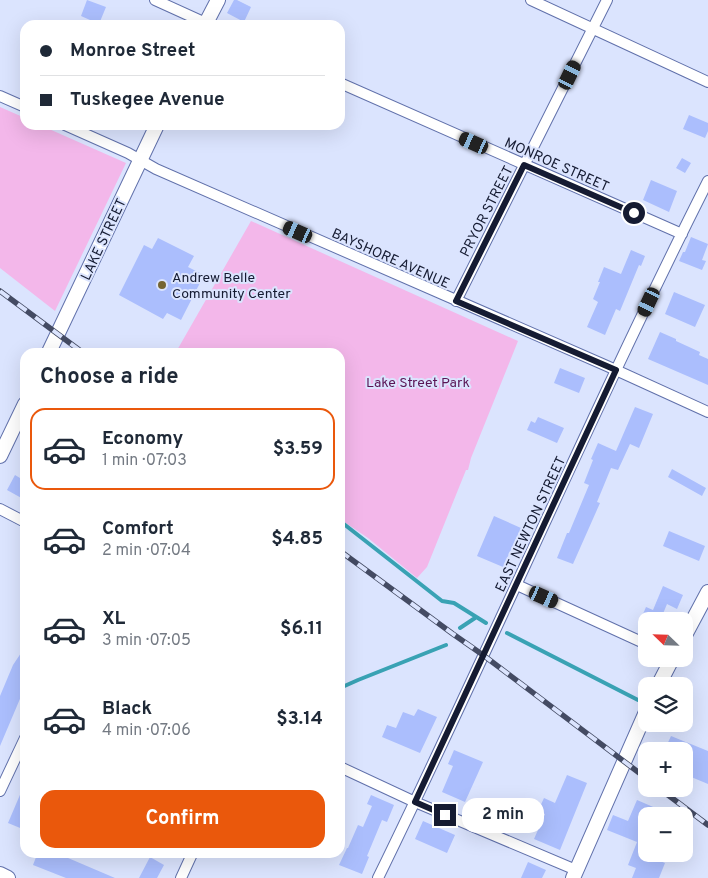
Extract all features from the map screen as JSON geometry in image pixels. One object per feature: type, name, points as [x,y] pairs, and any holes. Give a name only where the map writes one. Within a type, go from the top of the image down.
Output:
[{"type":"street","points":[[155,0],[198,20]]},
{"type":"street","points":[[209,20],[218,0]]},
{"type":"street","points":[[531,0],[708,82]]},
{"type":"street","name":"PRYOR STREET","points":[[456,301],[607,0]]},
{"type":"street","name":"MONROE STREET","points":[[345,85],[682,234]]},
{"type":"street","points":[[0,96],[20,105]]},
{"type":"street","name":"BAYSHORE AVENUE","points":[[76,130],[128,153],[156,169],[708,412]]},
{"type":"street","name":"LAKE STREET","points":[[51,348],[155,130]]},
{"type":"street","name":"EAST NEWTON STREET","points":[[378,878],[517,585],[616,370],[708,182]]},
{"type":"street","points":[[0,456],[20,414]]},
{"type":"street","points":[[0,509],[20,519]]},
{"type":"street","points":[[517,585],[638,640]]},
{"type":"street","points":[[693,620],[708,592]]},
{"type":"street","points":[[345,769],[574,874],[638,730]]},
{"type":"street","points":[[0,791],[20,749]]},
{"type":"street","points":[[181,878],[190,858]]},
{"type":"street","points":[[0,874],[8,878]]},
{"type":"green space","points":[[0,107],[20,116],[20,130],[51,130],[126,163],[55,311],[0,268]]},
{"type":"green space","name":"Lake Street Park","points":[[251,221],[518,341],[471,458],[468,470],[466,470],[427,567],[417,578],[368,538],[345,522],[345,348],[178,348]]},
{"type":"building","points":[[87,0],[106,7],[101,20],[90,20],[81,16]]},
{"type":"building","points":[[234,0],[251,7],[245,20],[240,20],[227,13]]},
{"type":"building","points":[[689,115],[708,123],[708,131],[705,138],[683,129]]},
{"type":"building","points":[[682,158],[691,163],[685,173],[676,168]]},
{"type":"building","points":[[651,180],[677,191],[669,212],[643,200]]},
{"type":"building","points":[[691,237],[708,244],[702,260],[706,261],[702,270],[679,261]]},
{"type":"building","name":"Andrew Belle Community Center","points":[[158,238],[194,256],[188,267],[204,275],[181,320],[167,313],[163,319],[119,295],[144,245],[152,249]]},
{"type":"building","points":[[631,250],[645,256],[641,266],[639,265],[620,311],[616,309],[605,335],[587,327],[598,302],[593,299],[600,282],[598,282],[604,267],[621,274]]},
{"type":"building","points":[[674,292],[705,305],[695,327],[665,314]]},
{"type":"building","points":[[660,332],[700,352],[699,355],[708,359],[708,385],[648,359]]},
{"type":"building","points":[[560,368],[585,378],[579,393],[554,383]]},
{"type":"building","points":[[635,407],[653,414],[639,448],[630,444],[618,470],[611,468],[597,502],[600,503],[573,564],[557,558],[589,485],[584,483],[598,443],[616,451]]},
{"type":"building","points":[[538,417],[564,428],[557,443],[527,430],[531,421],[535,423]]},
{"type":"building","points":[[672,469],[706,488],[702,496],[668,477]]},
{"type":"building","points":[[15,475],[20,478],[20,497],[7,490]]},
{"type":"building","points":[[494,516],[521,528],[503,567],[477,556]]},
{"type":"building","points":[[669,531],[705,546],[699,561],[663,546]]},
{"type":"building","points":[[663,586],[683,595],[677,609],[667,604],[664,612],[644,612],[646,607],[653,610]]},
{"type":"building","points":[[20,654],[20,699],[0,746],[0,696],[13,665]]},
{"type":"building","points":[[418,709],[437,717],[420,753],[382,737],[387,725],[396,728],[403,712],[414,716]]},
{"type":"building","points":[[671,736],[686,742],[668,742]]},
{"type":"building","points":[[693,745],[708,751],[708,784],[693,778]]},
{"type":"building","points":[[454,750],[483,762],[465,802],[442,792],[453,766],[448,764]]},
{"type":"building","points":[[567,775],[587,783],[560,850],[534,839],[545,814],[538,811],[544,798],[555,803]]},
{"type":"building","points":[[20,795],[20,828],[8,823]]},
{"type":"building","points":[[371,795],[394,805],[387,822],[382,820],[367,856],[369,857],[362,874],[339,865],[342,858],[345,858],[345,852],[358,825],[363,827],[372,806],[367,804]]},
{"type":"building","points":[[637,800],[653,807],[638,807],[638,862],[665,863],[659,878],[632,878],[636,868],[628,865],[637,842],[607,830],[613,815],[628,821]]},
{"type":"building","points":[[423,821],[455,835],[447,853],[415,839]]},
{"type":"building","points":[[36,858],[68,858],[115,878],[66,878],[33,865]]},
{"type":"building","points":[[149,858],[164,865],[157,878],[139,878]]},
{"type":"building","points":[[528,862],[546,870],[542,878],[521,878]]},
{"type":"waterway","points":[[345,525],[442,601],[454,603],[486,623]]},
{"type":"waterway","points":[[460,628],[475,618]]},
{"type":"waterway","points":[[507,633],[638,700]]},
{"type":"waterway","points":[[345,686],[446,645]]},
{"type":"railway","points":[[0,291],[77,348]]},
{"type":"railway","points":[[345,555],[483,655],[638,772]]},
{"type":"railway","points":[[671,797],[708,825]]},
{"type":"place","name":"Andrew Belle Community Center","points":[[162,285]]},
{"type":"route","points":[[445,815],[415,802],[616,370],[456,301],[524,165],[634,213]]}]
